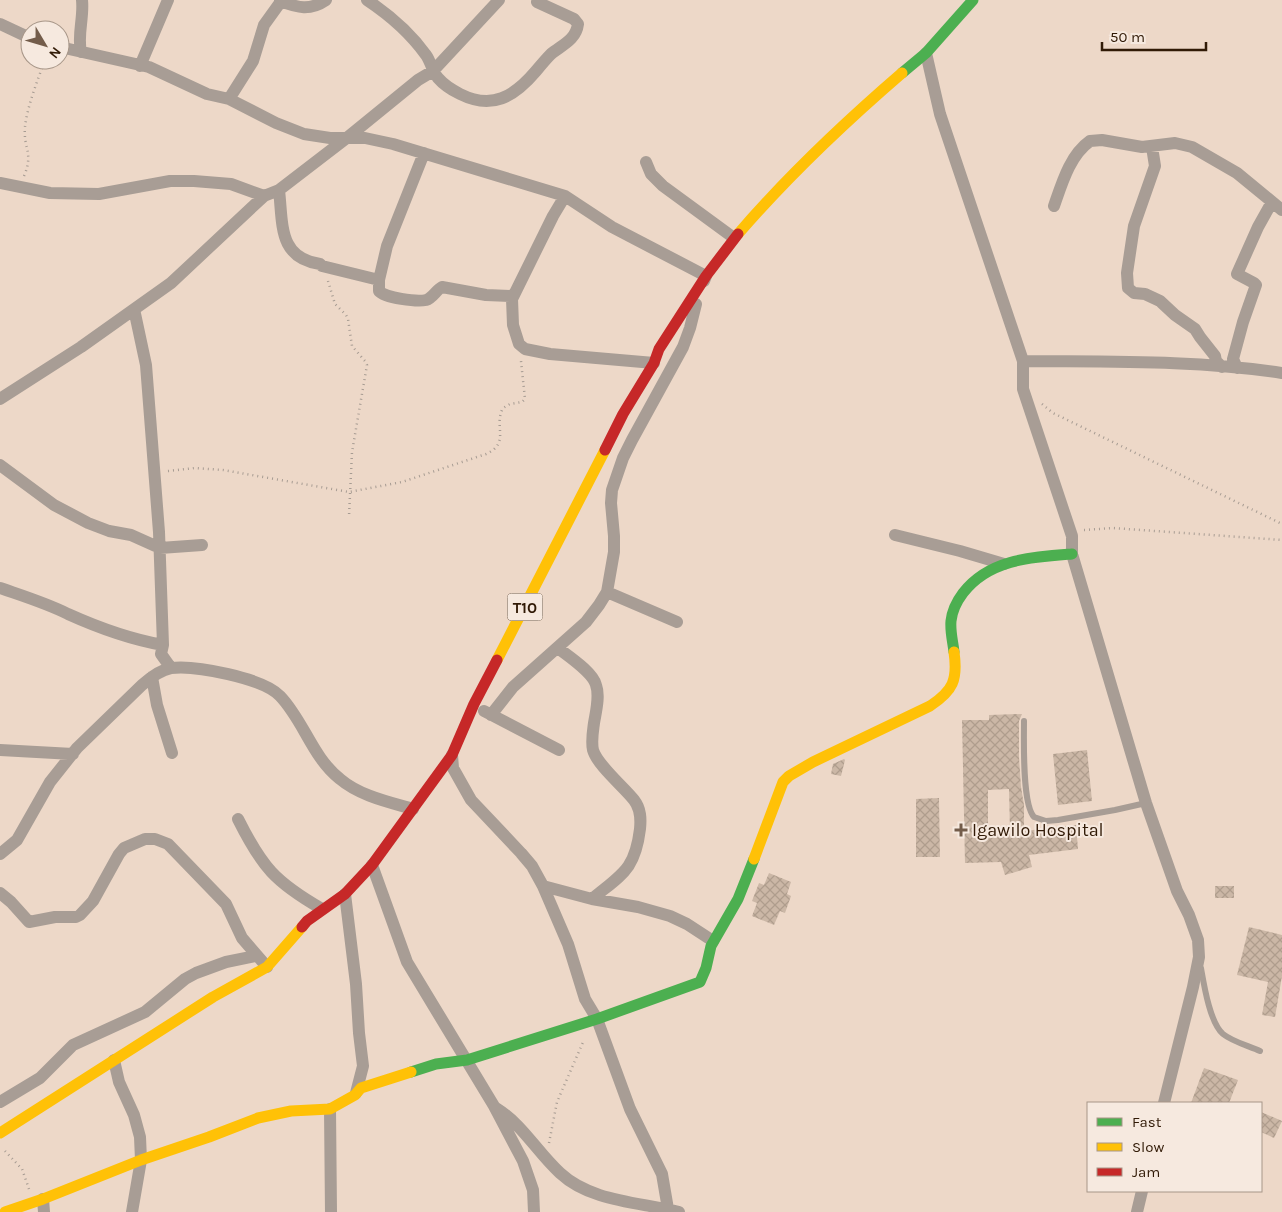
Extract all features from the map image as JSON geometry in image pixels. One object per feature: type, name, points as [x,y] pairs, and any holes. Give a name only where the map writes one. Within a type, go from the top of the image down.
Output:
[{"type":"main road","name":"T10","points":[[0,1133],[212,998],[267,967],[307,921],[345,894],[372,864],[452,755],[474,704],[623,414],[654,363],[660,349],[706,276],[734,238],[769,198],[862,107],[926,53],[973,0]]},
{"type":"main road","points":[[5,1212],[40,1205],[64,1190],[141,1160],[209,1138],[258,1118],[291,1111],[330,1109],[355,1096],[361,1088],[436,1064],[467,1060],[597,1019],[700,982],[714,941],[738,899],[783,782],[812,762],[930,706],[946,694],[956,676],[951,629],[953,612],[965,590],[983,572],[1004,564],[1072,554]]},
{"type":"street","points":[[81,52],[82,0]]},
{"type":"street","points":[[140,66],[168,0]]},
{"type":"street","points":[[230,99],[253,61],[264,25],[281,1],[302,8],[311,7],[326,0]]},
{"type":"street","points":[[367,0],[379,8],[408,34],[427,56],[437,78],[452,90],[478,102],[492,102],[510,94],[524,84],[551,54],[571,39],[577,30],[578,24],[574,20],[537,2]]},
{"type":"street","points":[[0,399],[81,347],[171,283],[264,196],[280,190],[418,80],[433,71],[499,0]]},
{"type":"street","points":[[0,24],[20,33]]},
{"type":"street","points":[[70,49],[149,68],[207,94],[230,99],[276,123],[304,134],[330,138],[365,138],[424,153],[565,196],[612,227],[706,276],[683,347],[632,440],[616,477],[611,497],[614,552],[607,592],[600,605],[586,622],[513,687],[491,716]]},
{"type":"street","points":[[926,53],[940,114],[1023,361],[1023,389],[1072,536],[1072,554],[1146,803],[1177,891],[1194,926],[1198,940],[1199,957],[1193,987],[1164,1102]]},
{"type":"street","points":[[1054,206],[1070,166],[1080,151],[1090,141],[1102,140],[1136,147],[1152,147],[1175,143],[1192,147],[1237,173],[1277,206],[1258,227],[1237,274],[1256,286],[1243,322],[1233,359],[1237,368]]},
{"type":"street","points":[[1152,147],[1155,166],[1134,226],[1128,266],[1128,285],[1134,293],[1145,294],[1160,301],[1175,316],[1196,329],[1199,336],[1215,356],[1216,361],[1222,367]]},
{"type":"street","points":[[424,153],[387,246],[379,280],[378,288],[380,293],[401,298],[427,300],[438,289],[445,287],[486,295],[512,296]]},
{"type":"street","points":[[646,162],[652,174],[663,186],[734,238]]},
{"type":"street","points":[[0,183],[50,193],[99,194],[170,181],[194,181],[231,184],[264,196]]},
{"type":"street","points":[[280,190],[284,236],[289,248],[297,256],[308,262],[379,280]]},
{"type":"street","points":[[565,196],[512,296],[513,325],[520,347],[530,351],[550,354],[654,363]]},
{"type":"street","points":[[134,309],[146,365],[160,548],[162,654],[170,668]]},
{"type":"street","points":[[1023,361],[1126,362],[1237,368],[1282,373]]},
{"type":"street","points":[[0,465],[63,511],[110,531],[131,535],[160,548],[202,545]]},
{"type":"street","points":[[896,535],[1004,564]]},
{"type":"street","points":[[0,588],[41,602],[109,632],[163,646]]},
{"type":"street","points":[[607,592],[677,622]]},
{"type":"street","points":[[558,648],[590,674],[596,684],[597,698],[592,741],[594,751],[618,783],[634,799],[641,818],[638,845],[631,863],[624,873],[592,899]]},
{"type":"street","points":[[0,854],[17,840],[50,782],[73,754],[152,676],[170,668],[203,669],[237,676],[277,692],[288,705],[308,741],[337,778],[361,792],[413,810]]},
{"type":"street","points":[[152,676],[157,705],[172,753]]},
{"type":"street","points":[[474,704],[491,716],[559,750]]},
{"type":"street","points":[[0,750],[73,754]]},
{"type":"street","points":[[452,755],[453,768],[471,800],[532,866],[543,886],[568,944],[585,999],[597,1019],[630,1109],[662,1174],[673,1211],[582,1189],[559,1173],[514,1122],[494,1106]]},
{"type":"street","points":[[238,819],[259,858],[275,877],[299,896],[322,909]]},
{"type":"street","points":[[0,893],[11,902],[28,922],[55,917],[76,917],[93,901],[124,848],[137,841],[155,839],[168,844],[226,904],[242,938],[267,967]]},
{"type":"street","points":[[372,864],[407,962],[494,1106],[522,1161],[533,1190],[534,1212]]},
{"type":"street","points":[[543,886],[592,899],[638,906],[670,916],[714,941]]},
{"type":"street","points":[[345,894],[364,1066],[355,1096]]},
{"type":"street","points":[[0,1102],[40,1078],[72,1045],[145,1012],[185,979],[226,962],[256,956]]},
{"type":"street","points":[[114,1060],[119,1082],[134,1115],[140,1138],[141,1160],[132,1212]]},
{"type":"street","points":[[330,1109],[331,1212]]},
{"type":"street","points":[[1137,1212],[1142,1192]]},
{"type":"lane","points":[[1024,721],[1026,787],[1029,809],[1034,817],[1046,821],[1058,820],[1146,803]]},
{"type":"lane","points":[[1199,957],[1206,995],[1216,1025],[1224,1035],[1260,1050]]},
{"type":"path","points":[[17,186],[27,168],[29,152],[25,124],[42,70]]},
{"type":"path","points":[[320,264],[327,274],[330,290],[335,302],[348,319],[353,348],[367,365],[352,452],[349,516]]},
{"type":"path","points":[[154,475],[182,469],[207,468],[349,492],[402,482],[492,451],[498,445],[501,437],[500,419],[503,408],[510,404],[522,402],[525,399],[520,347]]},
{"type":"path","points":[[1023,389],[1053,413],[1282,524]]},
{"type":"path","points":[[1072,536],[1085,530],[1113,528],[1282,540]]},
{"type":"path","points":[[547,1159],[557,1102],[585,1037]]},
{"type":"path","points":[[0,1146],[22,1169],[40,1205]]},
{"type":"building","points":[[1022,714],[1019,721],[1019,757],[1024,805],[1024,831],[1076,825],[1078,849],[1029,855],[1032,867],[1005,875],[1001,862],[965,863],[962,720],[989,720],[989,715]],"holes":[[[1009,789],[1010,833],[988,835],[988,790]]]},
{"type":"building","points":[[1087,750],[1092,801],[1058,805],[1053,754]]},
{"type":"building","points":[[844,759],[841,776],[831,774],[833,764]]},
{"type":"building","points":[[939,798],[940,857],[916,857],[916,799]]},
{"type":"building","points":[[769,873],[791,882],[787,894],[791,896],[785,913],[780,911],[774,925],[752,916],[757,903],[752,901],[759,883],[764,885]]},
{"type":"building","points":[[1215,886],[1234,886],[1234,898],[1215,898]]},
{"type":"building","points":[[1249,927],[1282,935],[1282,976],[1275,1017],[1262,1015],[1268,982],[1237,975]]},
{"type":"building","points":[[1204,1068],[1238,1080],[1229,1102],[1191,1102]]},
{"type":"building","points":[[1262,1112],[1282,1121],[1274,1138],[1262,1132]]},
{"type":"traffic: fast","points":[[902,73],[926,53],[973,0]]},
{"type":"traffic: fast","points":[[954,652],[951,629],[952,614],[963,593],[974,582],[985,573],[1012,562],[1072,554]]},
{"type":"traffic: fast","points":[[411,1072],[436,1064],[467,1060],[597,1019],[700,982],[706,968],[711,946],[738,899],[754,859]]},
{"type":"traffic: slow","points":[[738,234],[817,150],[902,73]]},
{"type":"traffic: slow","points":[[497,660],[605,450]]},
{"type":"traffic: slow","points":[[754,859],[783,782],[789,776],[813,762],[938,701],[952,684],[955,670],[954,652]]},
{"type":"traffic: slow","points":[[0,1133],[213,997],[267,967],[302,927]]},
{"type":"traffic: slow","points":[[5,1212],[258,1118],[291,1111],[330,1109],[355,1095],[361,1088],[411,1072]]},
{"type":"traffic: jam","points":[[605,450],[623,414],[654,363],[659,349],[706,276],[738,234]]},
{"type":"traffic: jam","points":[[302,927],[307,921],[345,894],[372,865],[452,755],[474,704],[497,660]]},
{"type":"place","name":"Igawilo Hospital","points":[[961,830]]}]
